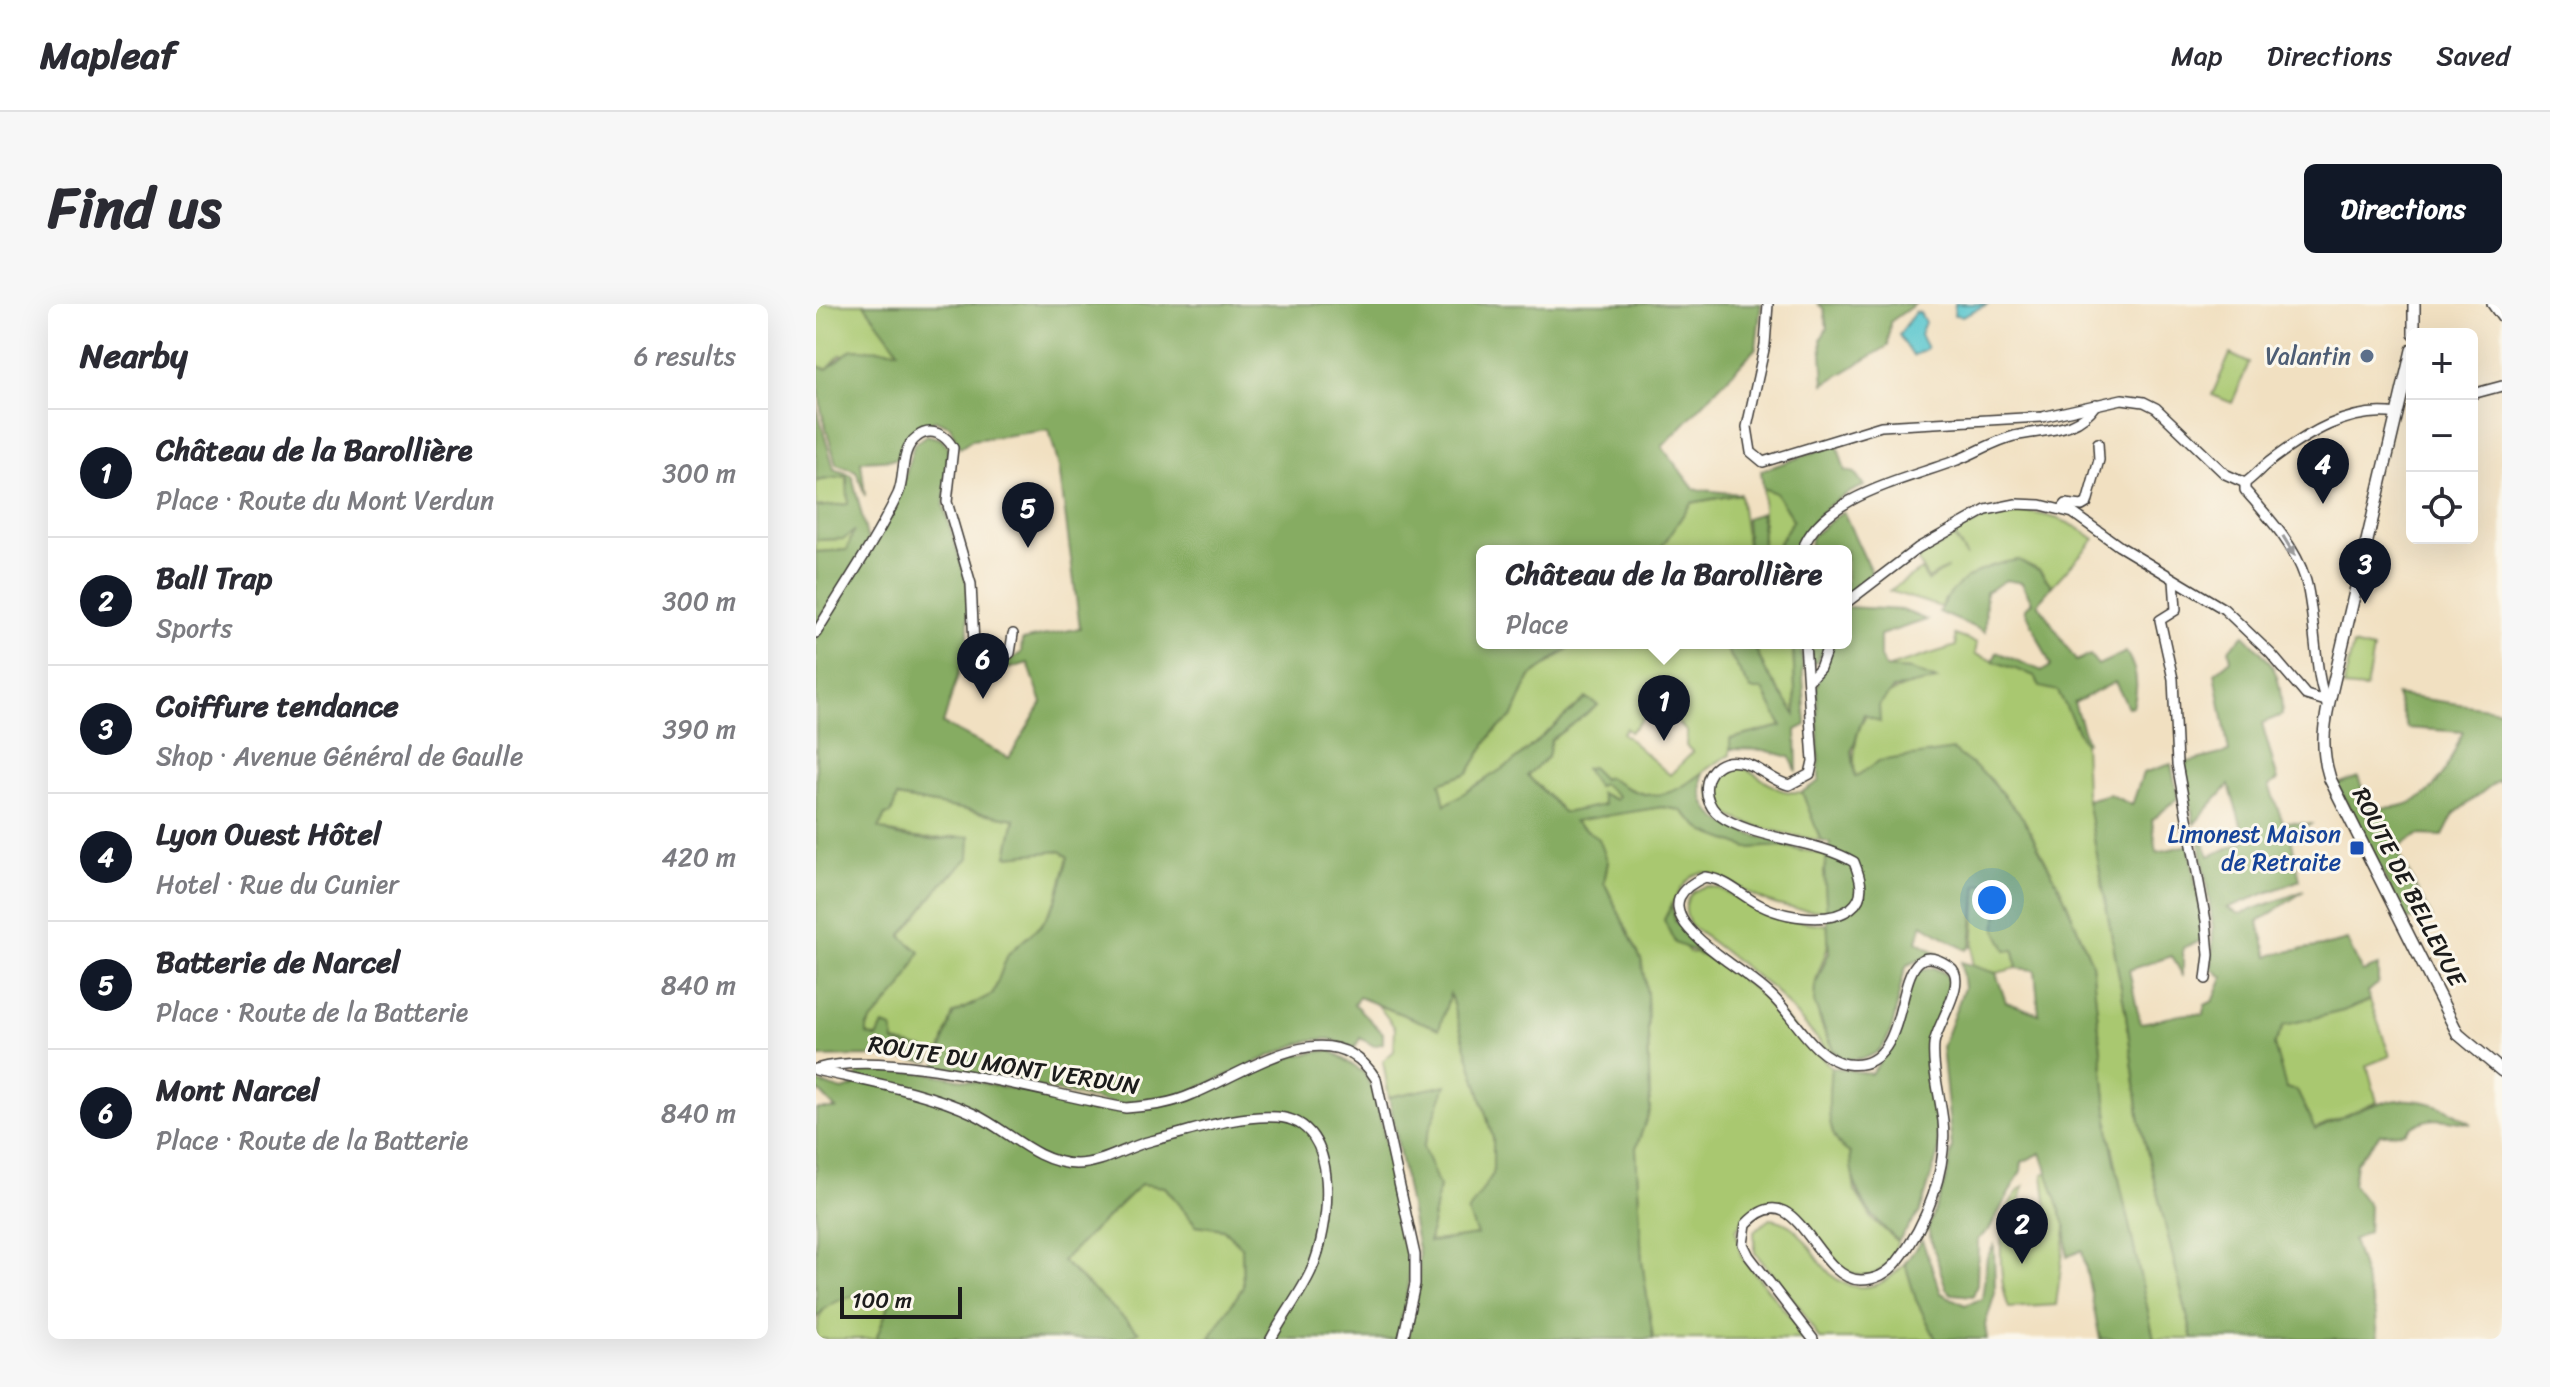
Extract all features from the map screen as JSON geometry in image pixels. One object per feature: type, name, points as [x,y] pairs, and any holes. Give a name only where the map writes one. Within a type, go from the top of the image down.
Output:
[{"type":"main road","points":[[2414,304],[2414,328]]},
{"type":"main road","name":"ROUTE DE BELLEVUE","points":[[2406,401],[2397,414],[2322,736],[2330,779],[2458,1034],[2502,1071]]},
{"type":"street","points":[[1768,304],[1765,345],[1747,427],[1751,452],[1763,462],[1881,426],[2042,417],[2122,399],[2144,402],[2156,408],[2225,474],[2245,483]]},
{"type":"street","points":[[2492,304],[2502,318]]},
{"type":"street","points":[[2478,392],[2501,386]]},
{"type":"street","points":[[1806,545],[1821,524],[1860,496],[2011,437],[2069,427],[2086,419],[2096,404]]},
{"type":"street","points":[[2329,702],[2319,683],[2315,616],[2305,577],[2291,546],[2245,490],[2245,483],[2284,450],[2333,422],[2377,411],[2397,414]]},
{"type":"street","points":[[816,633],[899,491],[906,452],[914,439],[927,432],[940,434],[953,448],[947,502],[971,584],[974,644],[985,659],[999,661],[1010,653],[1013,634]]},
{"type":"street","points":[[2062,509],[2066,504],[2082,506],[2087,503],[2099,460],[2098,443]]},
{"type":"street","points":[[1852,598],[1918,548],[1986,510],[2016,504],[2062,509],[2224,609],[2271,654],[2306,695],[2329,702]]},
{"type":"street","points":[[2174,580],[2176,610],[2160,620],[2173,679],[2177,764],[2206,921],[2209,955],[2206,979]]},
{"type":"street","points":[[1806,649],[1813,761],[1810,774],[1789,785],[1775,782],[1748,764],[1722,764],[1707,781],[1707,802],[1714,811],[1731,822],[1835,851],[1854,862],[1862,887],[1857,901],[1849,909],[1833,916],[1800,916],[1759,905],[1720,879],[1705,877],[1683,892],[1678,903],[1680,919],[1689,932],[1772,996],[1827,1056],[1846,1064],[1869,1060],[1894,1036],[1906,979],[1913,967],[1926,960],[1948,964],[1954,970],[1956,984],[1934,1050],[1945,1134],[1941,1169],[1920,1224],[1897,1262],[1870,1280],[1853,1280],[1838,1274],[1827,1263],[1794,1216],[1774,1209],[1765,1210],[1746,1224],[1743,1244],[1749,1256],[1813,1339]]},
{"type":"street","points":[[1809,680],[1820,668],[1827,649]]},
{"type":"street","name":"ROUTE DU MONT VERDUN","points":[[816,1069],[869,1062],[931,1069],[1126,1108],[1157,1106],[1190,1096],[1312,1045],[1350,1051],[1365,1061],[1376,1079],[1415,1255],[1415,1284],[1403,1339]]},
{"type":"street","points":[[816,1069],[915,1093],[973,1114],[1032,1151],[1066,1163],[1098,1161],[1145,1143],[1247,1120],[1277,1117],[1293,1121],[1317,1140],[1325,1159],[1324,1229],[1311,1271],[1271,1339]]},
{"type":"green space","points":[[816,304],[864,304],[899,350],[840,355],[827,369],[819,367],[816,361]]},
{"type":"green space","points":[[864,304],[1761,304],[1756,348],[1662,447],[1694,489],[1740,494],[1691,503],[1663,545],[1476,545],[1476,649],[1567,649],[1529,678],[1513,716],[1492,734],[1468,773],[1440,783],[1445,805],[1513,762],[1586,698],[1598,705],[1551,740],[1548,757],[1527,775],[1564,813],[1604,805],[1600,793],[1616,800],[1618,796],[1603,784],[1597,786],[1585,769],[1591,767],[1603,779],[1607,777],[1634,791],[1656,795],[1678,789],[1703,773],[1702,793],[1708,808],[1718,819],[1750,834],[1803,851],[1782,846],[1748,848],[1705,832],[1680,810],[1662,807],[1574,821],[1599,839],[1608,862],[1604,882],[1641,959],[1647,994],[1650,1109],[1636,1148],[1642,1261],[1653,1339],[1408,1339],[1419,1285],[1419,1254],[1389,1097],[1446,1085],[1423,1147],[1439,1186],[1429,1242],[1477,1235],[1468,1212],[1493,1174],[1493,1138],[1450,994],[1439,1029],[1359,997],[1354,1004],[1383,1033],[1383,1043],[1374,1046],[1360,1038],[1355,1048],[1330,1039],[1311,1040],[1198,1088],[1151,1103],[1126,1106],[936,1066],[953,1014],[993,994],[1008,954],[1042,924],[1056,901],[1068,857],[1060,851],[1007,856],[1015,819],[897,797],[891,814],[885,815],[879,828],[898,836],[930,840],[970,836],[969,858],[941,885],[901,936],[920,952],[902,987],[867,1026],[867,1034],[877,1038],[883,1025],[892,1028],[894,1042],[932,1051],[930,1062],[870,1056],[816,1057],[816,638],[901,492],[914,444],[927,435],[941,439],[948,447],[944,506],[968,588],[968,642],[943,724],[1009,758],[1042,703],[1028,663],[985,676],[1021,653],[1022,640],[1080,628],[1059,467],[1049,430],[972,440],[960,448],[950,426],[935,420],[913,438],[900,459],[861,461],[865,496],[856,471],[836,464],[821,409],[816,361],[819,367],[827,369],[852,349],[898,350]]},
{"type":"green space","points":[[1818,304],[1915,304],[1890,322],[1888,346],[1824,384],[1821,339],[1827,328],[1824,309]]},
{"type":"green space","points":[[2230,354],[2249,363],[2232,403],[2212,395]]},
{"type":"green space","points":[[816,405],[834,469],[852,475],[868,541],[816,627],[816,552],[847,550],[853,532],[844,539],[816,540],[816,507],[848,504],[847,476],[816,481]]},
{"type":"green space","points":[[1837,444],[1845,471],[1855,473],[1864,486],[1842,496],[1823,510],[1809,528],[1802,545],[1778,545],[1793,520],[1776,493],[1763,488],[1761,471]]},
{"type":"green space","points":[[847,476],[849,504],[816,507],[816,481]]},
{"type":"green space","points":[[1763,488],[1776,493],[1793,520],[1778,545],[1763,545]]},
{"type":"green space","points":[[1740,494],[1747,545],[1663,545],[1691,503]]},
{"type":"green space","points":[[1843,511],[1873,576],[1852,595],[1852,545],[1810,545],[1811,537]]},
{"type":"green space","points":[[2017,511],[2058,519],[2095,539],[2052,586],[2039,570],[1945,599],[1941,607],[1889,591],[1921,570],[1928,581],[1948,568],[1928,579],[1917,559],[1954,537],[1967,557],[1954,534],[1986,517]]},
{"type":"green space","points":[[1761,513],[1763,545],[1748,545],[1746,518]]},
{"type":"green space","points":[[854,530],[848,550],[816,552],[816,540],[843,539]]},
{"type":"green space","points":[[2018,560],[2039,570],[2052,586],[2038,603],[2076,661],[2090,655],[2098,665],[2126,652],[2133,665],[2136,692],[2133,706],[2128,707],[2115,682],[2074,703],[2087,742],[2084,743],[2058,691],[2040,687],[2035,676],[1993,661],[1997,652],[2042,671],[2051,666],[2025,609],[2032,602],[2022,583],[2006,580],[1986,592],[1985,632],[1939,612],[1953,591],[1971,576],[1994,565]]},
{"type":"green space","points":[[1852,607],[1902,610],[1927,620],[1880,635],[1880,657],[1886,668],[1911,670],[1937,680],[1893,689],[1879,705],[1880,722],[1864,714],[1852,750],[1855,777],[1879,761],[1953,750],[1987,776],[2023,818],[2061,890],[2092,963],[2110,1138],[2154,1339],[2100,1339],[2082,1250],[2067,1257],[2066,1228],[2041,1153],[2022,1162],[2021,1171],[1989,1230],[1978,1239],[1977,1284],[1973,1296],[1952,1294],[1946,1289],[1928,1229],[1947,1177],[1952,1148],[1942,1047],[1964,988],[1961,962],[1996,973],[2006,1002],[2039,1014],[2035,970],[2017,968],[2014,950],[2006,950],[1996,929],[2001,884],[1977,885],[1971,946],[1966,950],[1922,924],[1917,941],[1937,953],[1907,965],[1885,1043],[1876,1053],[1862,1059],[1842,1058],[1832,1048],[1814,1002],[1815,986],[1829,952],[1824,870],[1830,843],[1821,841],[1802,792],[1819,781],[1817,686],[1826,661],[1820,654],[1816,663],[1811,662],[1810,649],[1852,649]]},
{"type":"green space","points":[[1955,635],[1977,643],[1975,654],[2035,676],[2058,691],[2084,743],[2086,793],[2126,1015],[2140,1122],[2193,1339],[2154,1339],[2110,1138],[2092,963],[2061,890],[2023,818],[1987,776],[1908,757],[1879,761],[1855,778],[1857,738],[1870,710],[1896,691],[1935,680],[1911,670],[1886,668],[1956,646]]},
{"type":"green space","points":[[2244,635],[2269,662],[2280,688],[2282,715],[2262,723],[2278,780],[2269,786],[2283,822],[2311,824],[2291,838],[2300,880],[2227,908],[2240,914],[2304,891],[2258,922],[2268,956],[2347,940],[2362,972],[2378,966],[2378,983],[2368,992],[2370,1000],[2343,1011],[2284,1025],[2274,1045],[2286,1088],[2297,1091],[2315,1129],[2375,1105],[2411,1100],[2450,1111],[2471,1124],[2436,1119],[2420,1122],[2405,1133],[2380,1134],[2356,1163],[2353,1185],[2369,1206],[2368,1232],[2353,1240],[2376,1315],[2378,1339],[2193,1339],[2140,1122],[2126,1015],[2087,800],[2109,794],[2132,805],[2143,773],[2171,764],[2178,798],[2152,820],[2157,852],[2189,845],[2205,939],[2183,948],[2183,976],[2172,956],[2129,970],[2140,1023],[2187,1014],[2204,1015],[2205,1005],[2213,1001],[2223,977],[2212,969],[2213,927],[2200,842],[2203,841],[2209,856],[2246,841],[2229,785],[2194,824],[2184,763],[2229,752],[2215,673],[2231,660],[2229,649]]},
{"type":"green space","points":[[2353,645],[2373,650],[2366,689],[2343,687]]},
{"type":"green space","points":[[1567,649],[1727,649],[1751,690],[1763,690],[1782,726],[1730,739],[1730,755],[1686,784],[1662,795],[1648,795],[1630,789],[1608,777],[1603,780],[1591,767],[1586,768],[1597,786],[1603,784],[1619,796],[1616,800],[1601,794],[1604,805],[1564,813],[1527,775],[1548,757],[1551,740],[1598,705],[1586,698],[1513,762],[1444,806],[1440,782],[1468,773],[1492,734],[1513,716],[1529,678]],"holes":[[[1650,712],[1656,716],[1668,713],[1687,732],[1686,746],[1693,752],[1670,775],[1622,733],[1626,728],[1630,732]]]},
{"type":"green space","points":[[1727,649],[1756,649],[1766,672],[1796,715],[1793,649],[1801,649],[1806,725],[1796,730],[1797,772],[1790,757],[1764,750],[1730,749],[1730,739],[1782,726],[1763,690],[1751,690]]},
{"type":"green space","points":[[1756,649],[1793,649],[1796,716],[1766,672]]},
{"type":"green space","points":[[2396,695],[2502,710],[2502,783],[2498,780],[2454,814],[2443,836],[2418,835],[2396,849],[2432,918],[2406,920],[2337,784],[2358,777],[2369,806],[2385,808],[2421,798],[2439,780],[2463,732],[2407,728]]},
{"type":"green space","points":[[1734,765],[1781,790],[1802,792],[1821,841],[1752,825],[1719,808],[1711,797],[1711,783],[1720,771]]},
{"type":"green space","points":[[897,797],[1015,819],[1007,856],[1061,851],[1069,857],[1056,901],[1042,924],[1008,954],[993,994],[953,1014],[940,1053],[894,1042],[892,1028],[883,1025],[877,1038],[866,1034],[875,1014],[902,987],[901,937],[941,885],[956,872],[958,836],[918,838],[879,828],[885,815],[891,814]]},
{"type":"green space","points":[[1662,807],[1680,810],[1705,832],[1748,848],[1782,846],[1828,855],[1824,870],[1828,911],[1778,905],[1704,872],[1686,883],[1664,920],[1689,952],[1713,959],[1766,998],[1831,1067],[1829,1101],[1850,1153],[1855,1191],[1873,1220],[1898,1241],[1883,1268],[1873,1274],[1854,1274],[1837,1263],[1790,1210],[1774,1202],[1756,1207],[1736,1230],[1741,1256],[1808,1339],[1653,1339],[1642,1261],[1636,1148],[1650,1109],[1647,994],[1641,959],[1604,882],[1608,862],[1572,820]]},
{"type":"green space","points":[[2001,884],[1996,929],[2014,949],[2017,968],[1996,973],[1972,966],[1977,885]]},
{"type":"green space","points":[[1707,886],[1718,888],[1777,918],[1828,925],[1828,944],[1815,994],[1821,1023],[1838,1056],[1827,1050],[1774,990],[1690,925],[1686,912],[1687,900],[1694,892]]},
{"type":"green space","points":[[1672,904],[1675,921],[1713,959],[1675,943],[1664,920]]},
{"type":"green space","points":[[1934,968],[1945,973],[1949,983],[1928,1047],[1939,1150],[1920,1212],[1898,1241],[1864,1203],[1854,1180],[1850,1153],[1841,1146],[1831,1127],[1831,1067],[1871,1074],[1897,1038],[1911,981],[1918,971]]},
{"type":"green space","points":[[1450,993],[1493,1138],[1493,1174],[1469,1212],[1478,1235],[1429,1242],[1439,1186],[1423,1147],[1445,1086],[1389,1097],[1383,1061],[1394,1051],[1395,1028],[1378,1005],[1439,1029]]},
{"type":"green space","points":[[2370,1000],[2390,1056],[2367,1065],[2377,1102],[2314,1129],[2297,1091],[2286,1089],[2274,1045],[2284,1025],[2343,1011]]},
{"type":"green space","points":[[1330,1050],[1364,1073],[1376,1097],[1409,1256],[1409,1285],[1397,1339],[1209,1339],[1243,1287],[1242,1247],[1223,1229],[1196,1225],[1165,1187],[1141,1184],[1062,1261],[1139,1332],[1125,1339],[876,1339],[894,1292],[851,1296],[831,1305],[816,1318],[816,1109],[836,1109],[816,1088],[816,1082],[843,1090],[854,1086],[858,1074],[851,1066],[933,1074],[1126,1110],[1191,1099],[1297,1055]]},
{"type":"green space","points":[[2048,1172],[2066,1228],[2056,1305],[2009,1308],[2002,1279],[2003,1226],[2015,1196],[2024,1186],[2011,1231],[2013,1241],[2035,1236],[2032,1225],[2042,1226],[2048,1218],[2043,1174]]},
{"type":"green space","points":[[1141,1184],[1165,1187],[1196,1225],[1223,1229],[1242,1247],[1243,1287],[1209,1339],[1125,1339],[1138,1332],[1062,1261]]},
{"type":"green space","points":[[1770,1219],[1785,1223],[1796,1231],[1823,1266],[1846,1284],[1862,1287],[1881,1283],[1905,1263],[1916,1300],[1936,1339],[1819,1339],[1799,1306],[1755,1253],[1754,1231]]},
{"type":"green space","points":[[1922,1240],[1941,1293],[1965,1305],[1982,1299],[1987,1257],[1994,1245],[1995,1293],[1985,1325],[1987,1339],[1936,1339],[1916,1300],[1905,1263]]},
{"type":"green space","points":[[871,1291],[894,1292],[876,1339],[816,1339],[820,1316],[825,1309],[839,1300]]},
{"type":"water","points":[[1955,304],[1988,304],[1962,316],[1954,315]]},
{"type":"water","points":[[1915,312],[1920,313],[1925,322],[1920,335],[1927,348],[1913,356],[1899,335]]},
{"type":"place","name":"Valantin","points":[[2367,356]]},
{"type":"place","name":"Lyon Ouest Hôtel","points":[[2323,504]]},
{"type":"place","name":"Batterie de Narcel","points":[[1028,548]]},
{"type":"place","name":"Coiffure tendance","points":[[2365,604]]},
{"type":"place","name":"Mont Narcel","points":[[983,699]]},
{"type":"place","name":"Château de la Barollière","points":[[1664,741]]},
{"type":"place","name":"Limonest Maison de Retraite","points":[[2357,848]]},
{"type":"place","name":"Ball Trap","points":[[2022,1264]]}]
